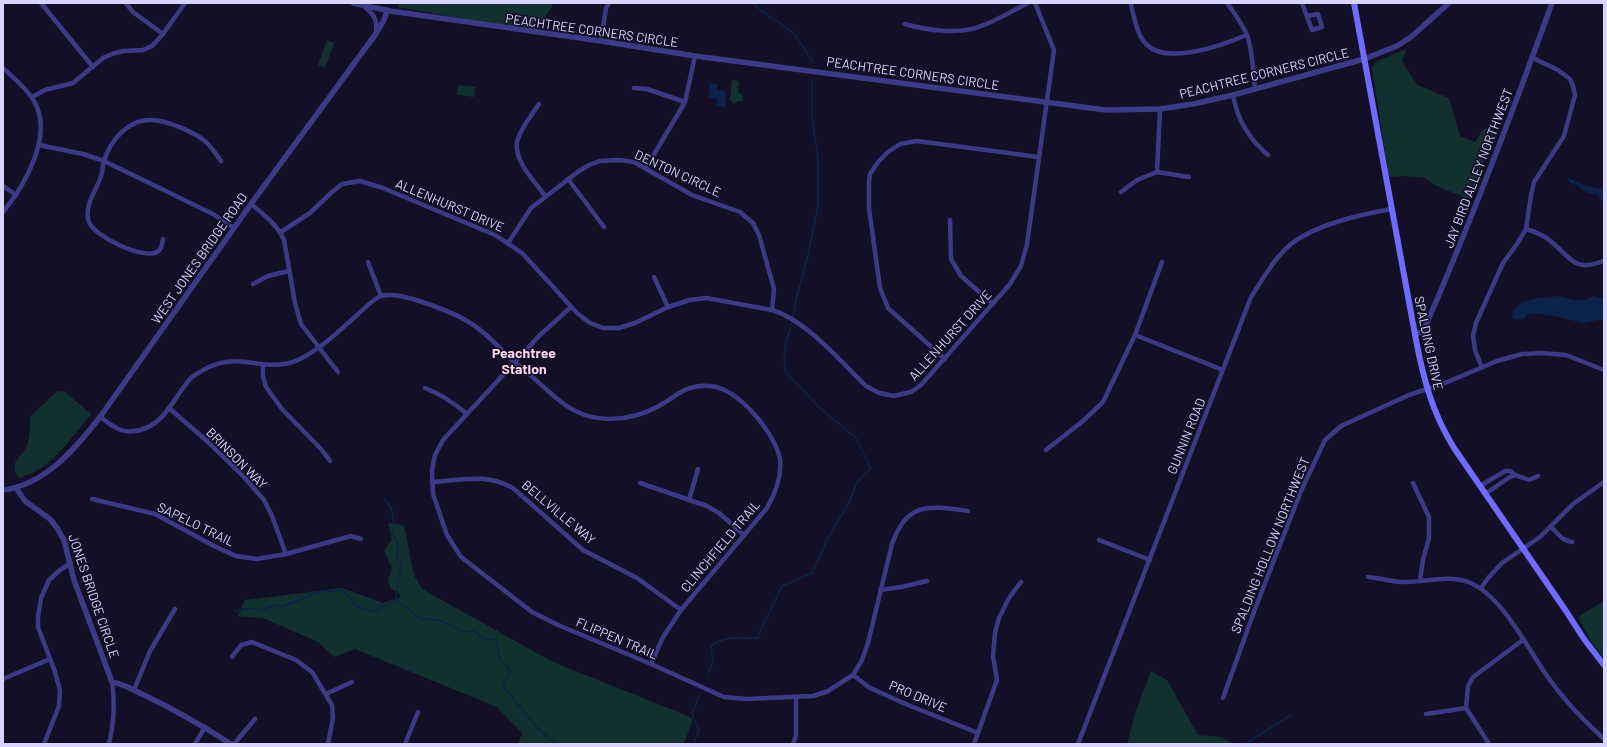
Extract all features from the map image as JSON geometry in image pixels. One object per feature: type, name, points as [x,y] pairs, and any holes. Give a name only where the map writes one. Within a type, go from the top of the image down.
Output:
[{"type":"main road","name":"SPALDING DRIVE","points":[[1354,3],[1415,334],[1427,389],[1441,427],[1584,639],[1604,665]]},
{"type":"street","points":[[41,3],[93,67]]},
{"type":"street","points":[[126,3],[133,12],[163,34]]},
{"type":"street","points":[[32,97],[45,90],[73,83],[103,58],[112,54],[123,51],[143,50],[152,46],[186,3]]},
{"type":"street","name":"PEACHTREE CORNERS CIRCLE","points":[[353,3],[387,10],[695,56],[1106,110],[1160,109],[1193,104],[1255,89],[1364,59],[1397,46],[1411,37],[1449,3]]},
{"type":"street","points":[[601,41],[606,8],[609,3]]},
{"type":"street","points":[[905,24],[948,31],[967,30],[984,25],[1028,3]]},
{"type":"street","name":"ALLENHURST DRIVE","points":[[281,232],[310,213],[342,184],[360,181],[383,188],[495,235],[508,243],[526,258],[571,307],[590,323],[603,328],[619,328],[635,323],[668,307],[690,300],[706,298],[772,310],[782,313],[801,325],[866,386],[879,393],[894,396],[912,392],[921,385],[993,304],[1010,284],[1021,266],[1027,244],[1054,50],[1035,3]]},
{"type":"street","points":[[1131,3],[1138,32],[1147,45],[1158,52],[1176,54],[1212,48],[1227,44],[1246,35]]},
{"type":"street","points":[[1226,3],[1238,18],[1246,35],[1250,48],[1255,89]]},
{"type":"street","points":[[1302,3],[1307,16]]},
{"type":"street","name":"JAY BIRD ALLEY NORTHWEST","points":[[1415,334],[1423,332],[1451,268],[1533,58],[1552,3]]},
{"type":"street","points":[[364,6],[375,18],[377,24],[375,35]]},
{"type":"street","name":"WEST JONES BRIDGE ROAD","points":[[3,490],[16,488],[43,474],[63,459],[84,437],[100,417],[250,204],[375,35],[384,20],[387,10]]},
{"type":"street","points":[[646,168],[685,102],[695,56]]},
{"type":"street","points":[[1482,368],[1475,350],[1473,336],[1476,323],[1503,262],[1526,229],[1534,182],[1564,136],[1575,95],[1574,86],[1570,79],[1558,70],[1533,58]]},
{"type":"street","points":[[3,68],[32,97],[40,111],[42,121],[39,144],[26,176],[16,195],[3,212]]},
{"type":"street","points":[[634,88],[647,89],[685,102]]},
{"type":"street","points":[[1232,95],[1236,112],[1243,126],[1258,146],[1268,155]]},
{"type":"street","points":[[540,104],[522,131],[517,142],[517,153],[520,162],[545,196]]},
{"type":"street","points":[[1157,172],[1160,109]]},
{"type":"street","points":[[163,239],[162,247],[158,252],[152,254],[120,245],[107,239],[92,228],[87,215],[90,203],[102,175],[104,161],[112,144],[119,134],[130,126],[144,119],[168,122],[207,143],[221,161]]},
{"type":"street","points":[[945,358],[888,308],[880,288],[869,208],[870,174],[878,162],[888,152],[900,144],[917,141],[1038,157]]},
{"type":"street","points":[[39,144],[104,161],[213,214],[234,228]]},
{"type":"street","name":"DENTON CIRCLE","points":[[508,243],[531,208],[545,196],[589,165],[600,161],[619,160],[634,162],[692,194],[740,212],[753,223],[759,235],[774,289],[772,310]]},
{"type":"street","points":[[1121,192],[1137,180],[1157,172],[1189,177]]},
{"type":"street","points":[[568,180],[604,227]]},
{"type":"street","points":[[3,186],[16,195]]},
{"type":"street","points":[[250,204],[274,223],[281,232],[287,252],[289,271],[301,324],[338,372]]},
{"type":"street","name":"GUNNIN ROAD","points":[[1078,744],[1251,297],[1270,267],[1290,245],[1309,233],[1346,220],[1391,209]]},
{"type":"street","points":[[950,220],[951,259],[961,276],[993,304]]},
{"type":"street","points":[[1526,229],[1554,243],[1568,258],[1577,264],[1593,265],[1603,261]]},
{"type":"street","points":[[100,417],[114,427],[125,431],[135,432],[152,425],[169,408],[191,378],[211,366],[237,360],[271,366],[293,362],[319,348],[381,296],[368,262]]},
{"type":"street","points":[[1046,450],[1083,421],[1103,402],[1135,335],[1162,262]]},
{"type":"street","points":[[253,284],[268,276],[289,271]]},
{"type":"street","points":[[654,277],[668,307]]},
{"type":"street","name":"CLINCHFIELD TRAIL","points":[[381,296],[399,295],[446,311],[473,324],[514,362],[566,406],[588,416],[609,419],[627,418],[644,414],[683,390],[694,386],[712,386],[727,391],[739,399],[768,431],[776,447],[780,460],[776,493],[767,508],[681,610],[663,637],[651,664]]},
{"type":"street","name":"FLIPPEN TRAIL","points":[[571,307],[539,336],[443,440],[434,455],[432,470],[433,494],[447,535],[461,556],[532,612],[558,625],[651,664],[724,697],[747,698],[813,696],[828,691],[853,675],[862,660],[868,643],[880,590],[897,530],[905,520],[925,507],[968,511]]},
{"type":"street","points":[[1135,335],[1223,370]]},
{"type":"street","name":"SPALDING HOLLOW NORTHWEST","points":[[1223,698],[1255,609],[1301,490],[1325,440],[1341,426],[1398,400],[1445,384],[1510,357],[1532,353],[1566,355],[1604,370]]},
{"type":"street","points":[[263,365],[263,376],[266,387],[282,408],[322,450],[330,461]]},
{"type":"street","points":[[425,388],[435,392],[467,414]]},
{"type":"street","name":"BRINSON WAY","points":[[169,408],[208,442],[244,477],[264,500],[272,516],[286,554]]},
{"type":"street","points":[[689,500],[698,469]]},
{"type":"street","points":[[1480,486],[1505,471],[1510,471],[1515,475],[1529,480],[1538,476]]},
{"type":"street","points":[[1485,494],[1515,475]]},
{"type":"street","name":"BELLVILLE WAY","points":[[432,482],[484,478],[501,482],[513,488],[583,550],[637,578],[681,610]]},
{"type":"street","points":[[1481,588],[1502,563],[1540,537],[1573,504],[1604,482]]},
{"type":"street","points":[[640,483],[707,506],[719,513],[744,535]]},
{"type":"street","points":[[1413,483],[1429,517],[1429,538],[1423,560],[1420,581]]},
{"type":"street","name":"JONES BRIDGE CIRCLE","points":[[16,488],[25,500],[50,520],[64,540],[71,563],[74,580],[112,682]]},
{"type":"street","name":"SAPELO TRAIL","points":[[92,499],[155,514],[214,546],[236,556],[257,559],[286,554],[351,536],[361,539]]},
{"type":"street","points":[[1550,527],[1563,539],[1572,542]]},
{"type":"street","points":[[1100,540],[1150,560]]},
{"type":"street","points":[[44,744],[59,706],[60,690],[38,628],[38,618],[41,598],[49,580],[71,563]]},
{"type":"street","points":[[1368,577],[1401,582],[1449,579],[1466,581],[1481,588],[1490,596],[1523,640],[1547,676],[1576,713],[1604,739]]},
{"type":"street","points":[[880,590],[927,581]]},
{"type":"street","points":[[974,744],[997,680],[993,656],[995,633],[999,618],[1009,598],[1021,582]]},
{"type":"street","points":[[134,690],[150,651],[175,609]]},
{"type":"street","points":[[1489,744],[1466,708],[1468,686],[1473,677],[1523,640]]},
{"type":"street","points":[[232,657],[241,645],[252,642],[296,660],[312,672],[332,705],[333,718],[328,744]]},
{"type":"street","points":[[3,679],[50,659]]},
{"type":"street","name":"PRO DRIVE","points":[[853,675],[870,688],[978,733]]},
{"type":"street","points":[[109,744],[114,725],[115,704],[112,682],[134,690],[171,708],[205,727],[231,744]]},
{"type":"street","points":[[326,694],[352,682]]},
{"type":"street","points":[[793,744],[796,736],[796,697]]},
{"type":"street","points":[[1426,714],[1466,708]]},
{"type":"street","points":[[405,744],[418,712]]},
{"type":"street","points":[[234,744],[255,719]]},
{"type":"street","points":[[195,744],[205,727]]},
{"type":"green space","points":[[399,3],[554,3],[536,32],[398,7]]},
{"type":"green space","points":[[327,40],[334,43],[325,68],[318,65]]},
{"type":"green space","points":[[1405,49],[1406,51],[1402,61],[1417,85],[1449,98],[1460,136],[1475,142],[1484,128],[1496,132],[1490,139],[1491,141],[1469,199],[1434,185],[1425,178],[1404,176],[1389,177],[1372,68],[1376,62]]},
{"type":"green space","points":[[732,80],[739,81],[738,91],[743,96],[743,101],[738,101],[734,104],[730,100]]},
{"type":"green space","points":[[458,85],[475,87],[474,97],[457,95]]},
{"type":"green space","points":[[57,391],[65,392],[91,414],[68,443],[51,460],[31,474],[19,478],[14,467],[28,442],[30,433],[30,417]]},
{"type":"green space","points":[[388,523],[404,525],[414,575],[422,589],[553,662],[693,718],[684,744],[518,744],[522,733],[497,707],[355,649],[334,657],[318,642],[263,618],[238,616],[245,600],[342,588],[383,603],[401,597],[398,592],[391,589],[388,581],[392,569],[384,550],[392,540]]},
{"type":"green space","points":[[1604,601],[1604,658],[1591,641],[1578,617]]},
{"type":"green space","points":[[1151,671],[1167,680],[1198,735],[1220,737],[1235,744],[1127,744],[1135,713]]},
{"type":"water","points":[[710,83],[717,84],[717,90],[726,91],[725,107],[716,106],[717,99],[708,98]]},
{"type":"water","points":[[1568,178],[1586,186],[1604,189],[1604,202],[1597,195],[1587,193],[1575,184],[1570,183]]},
{"type":"water","points":[[1558,296],[1575,300],[1586,300],[1593,296],[1604,299],[1604,319],[1583,323],[1534,313],[1528,314],[1524,318],[1516,320],[1512,317],[1514,310],[1518,305],[1524,302],[1537,298]]},
{"type":"waterway","points":[[753,3],[791,31],[798,38],[813,62]]},
{"type":"waterway","points":[[793,318],[818,206],[818,159],[812,116],[812,80]]},
{"type":"waterway","points":[[707,678],[713,660],[711,646],[727,639],[757,638],[782,586],[812,573],[829,536],[849,503],[856,484],[871,468],[856,438],[821,409],[786,373],[784,353],[792,322]]},
{"type":"waterway","points":[[385,499],[392,510],[394,523],[393,534],[398,545],[397,557],[402,566],[398,581],[396,600]]},
{"type":"waterway","points":[[235,611],[252,608],[262,610],[276,605],[280,607],[316,593],[341,590],[346,593],[356,606],[373,612],[396,600]]},
{"type":"waterway","points":[[396,600],[421,619],[438,620],[457,628],[462,632],[474,631],[482,638],[497,640],[499,658],[510,670],[503,686],[542,733],[558,744]]},
{"type":"waterway","points":[[693,744],[699,731],[692,713],[700,694]]},
{"type":"waterway","points":[[1245,744],[1291,715]]},
{"type":"district","name":"Peachtree Station","points":[[524,360]]}]
